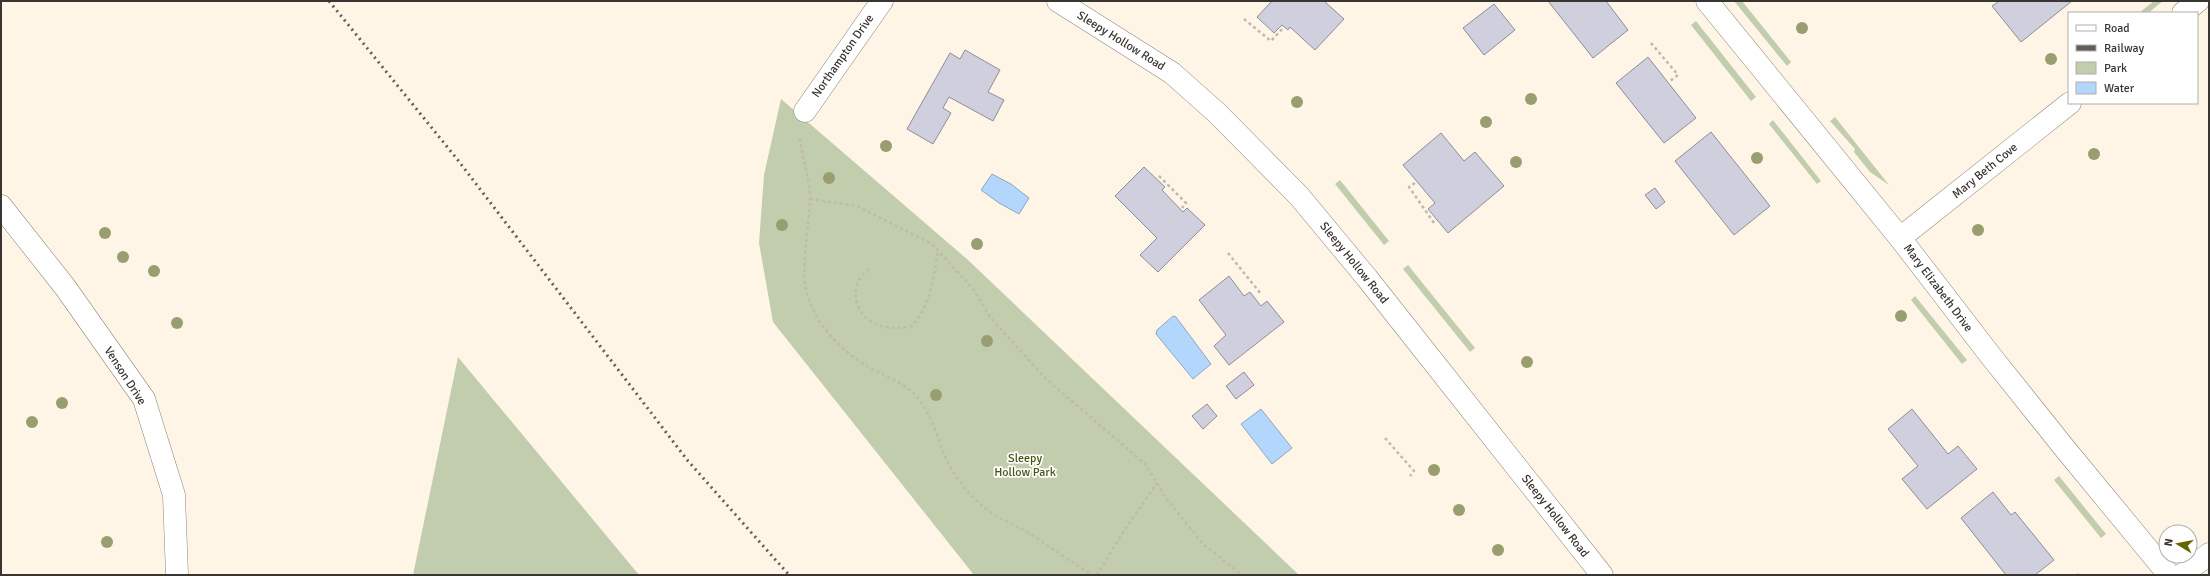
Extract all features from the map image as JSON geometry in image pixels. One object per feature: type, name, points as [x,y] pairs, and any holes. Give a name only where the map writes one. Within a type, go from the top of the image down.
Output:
[{"type":"street","name":"Northampton Drive","points":[[805,110],[882,1]]},
{"type":"street","name":"Sleepy Hollow Road","points":[[1058,1],[1172,73],[1217,113],[1299,196],[1377,291],[1602,575]]},
{"type":"street","name":"Mary Elizabeth Drive","points":[[1707,1],[1900,238],[1990,355],[2169,575]]},
{"type":"street","points":[[2184,12],[2198,1]]},
{"type":"street","name":"Mary Beth Cove","points":[[1900,238],[2069,104]]},
{"type":"street","name":"Venson Drive","points":[[1,206],[65,287],[144,400],[174,495],[177,575]]},
{"type":"street","points":[[2182,575],[2209,554]]},
{"type":"path","points":[[1244,19],[1271,42],[1283,28]]},
{"type":"path","points":[[1651,43],[1678,75],[1670,81]]},
{"type":"path","points":[[805,110],[800,130],[801,150],[808,176],[810,199],[805,264],[806,293],[820,321],[832,337],[846,351],[866,365],[898,380],[917,397],[926,409],[952,470],[976,499],[994,514],[1034,536],[1093,575]]},
{"type":"path","points":[[1159,176],[1186,203],[1182,208]]},
{"type":"path","points":[[1415,183],[1409,187],[1434,223]]},
{"type":"path","points":[[810,199],[857,206],[925,240],[938,250],[974,290],[990,317],[1044,377],[1146,465],[1165,497],[1203,544],[1242,575]]},
{"type":"path","points":[[869,269],[862,274],[856,285],[854,296],[858,308],[870,320],[880,326],[894,329],[912,326],[923,313],[929,298],[938,250]]},
{"type":"path","points":[[1228,253],[1261,294]]},
{"type":"path","points":[[1385,438],[1414,471],[1410,476]]},
{"type":"path","points":[[1097,575],[1125,529],[1157,483]]},
{"type":"green space","points":[[1734,1],[1742,1],[1791,62],[1787,66]]},
{"type":"green space","points":[[2154,1],[2163,1],[2149,12],[2140,12]]},
{"type":"green space","points":[[1696,21],[1756,97],[1751,101],[1691,25]]},
{"type":"green space","name":"Sleepy Hollow Park","points":[[781,99],[968,260],[1299,575],[974,575],[773,322],[759,243],[764,175]]},
{"type":"green space","points":[[1835,117],[1889,185],[1870,172],[1854,152],[1855,149],[1830,121]]},
{"type":"green space","points":[[1773,120],[1821,181],[1817,184],[1769,124]]},
{"type":"green space","points":[[1340,180],[1389,241],[1384,245],[1335,184]]},
{"type":"green space","points":[[1408,265],[1475,348],[1470,352],[1403,269]]},
{"type":"green space","points":[[1915,296],[1967,360],[1962,364],[1911,300]]},
{"type":"green space","points":[[458,357],[639,575],[413,575]]},
{"type":"green space","points":[[2059,476],[2106,534],[2101,538],[2054,480]]},
{"type":"water","points":[[992,174],[1011,184],[1029,198],[1019,214],[999,203],[981,190]]},
{"type":"water","points":[[1173,316],[1176,317],[1211,364],[1193,379],[1156,334],[1157,330]]},
{"type":"water","points":[[1261,409],[1292,448],[1272,464],[1241,424]]},
{"type":"building","points":[[1272,1],[1324,1],[1344,19],[1315,50],[1290,27],[1288,30],[1282,25],[1274,33],[1257,17]]},
{"type":"building","points":[[1548,1],[1606,1],[1628,30],[1593,58]]},
{"type":"building","points":[[1999,1],[2072,1],[2021,42],[1992,6]]},
{"type":"building","points":[[1494,4],[1515,30],[1484,55],[1463,28]]},
{"type":"building","points":[[965,50],[1000,70],[988,92],[1004,100],[993,121],[949,97],[943,108],[951,113],[933,144],[907,129],[950,53],[960,59]]},
{"type":"building","points":[[1648,57],[1696,118],[1664,143],[1616,83]]},
{"type":"building","points":[[1711,132],[1770,206],[1734,235],[1675,161]]},
{"type":"building","points":[[1441,133],[1464,161],[1475,152],[1504,186],[1448,233],[1428,209],[1435,203],[1403,165]]},
{"type":"building","points":[[1144,167],[1165,187],[1162,190],[1183,212],[1187,208],[1205,225],[1158,272],[1140,255],[1157,238],[1115,196]]},
{"type":"building","points":[[1655,188],[1665,202],[1656,209],[1645,195]]},
{"type":"building","points":[[1229,276],[1244,296],[1250,292],[1261,306],[1267,301],[1284,322],[1229,365],[1214,346],[1226,335],[1199,300]]},
{"type":"building","points":[[1244,372],[1254,385],[1236,399],[1226,386]]},
{"type":"building","points":[[1207,404],[1217,416],[1203,429],[1192,416]]},
{"type":"building","points":[[1912,409],[1948,454],[1958,446],[1977,469],[1927,509],[1902,479],[1918,466],[1888,429]]},
{"type":"building","points":[[1993,492],[2011,515],[2015,512],[2054,560],[2035,575],[2006,575],[1961,518]]},
{"type":"railway","points":[[329,1],[457,159],[688,461],[789,575]]}]
